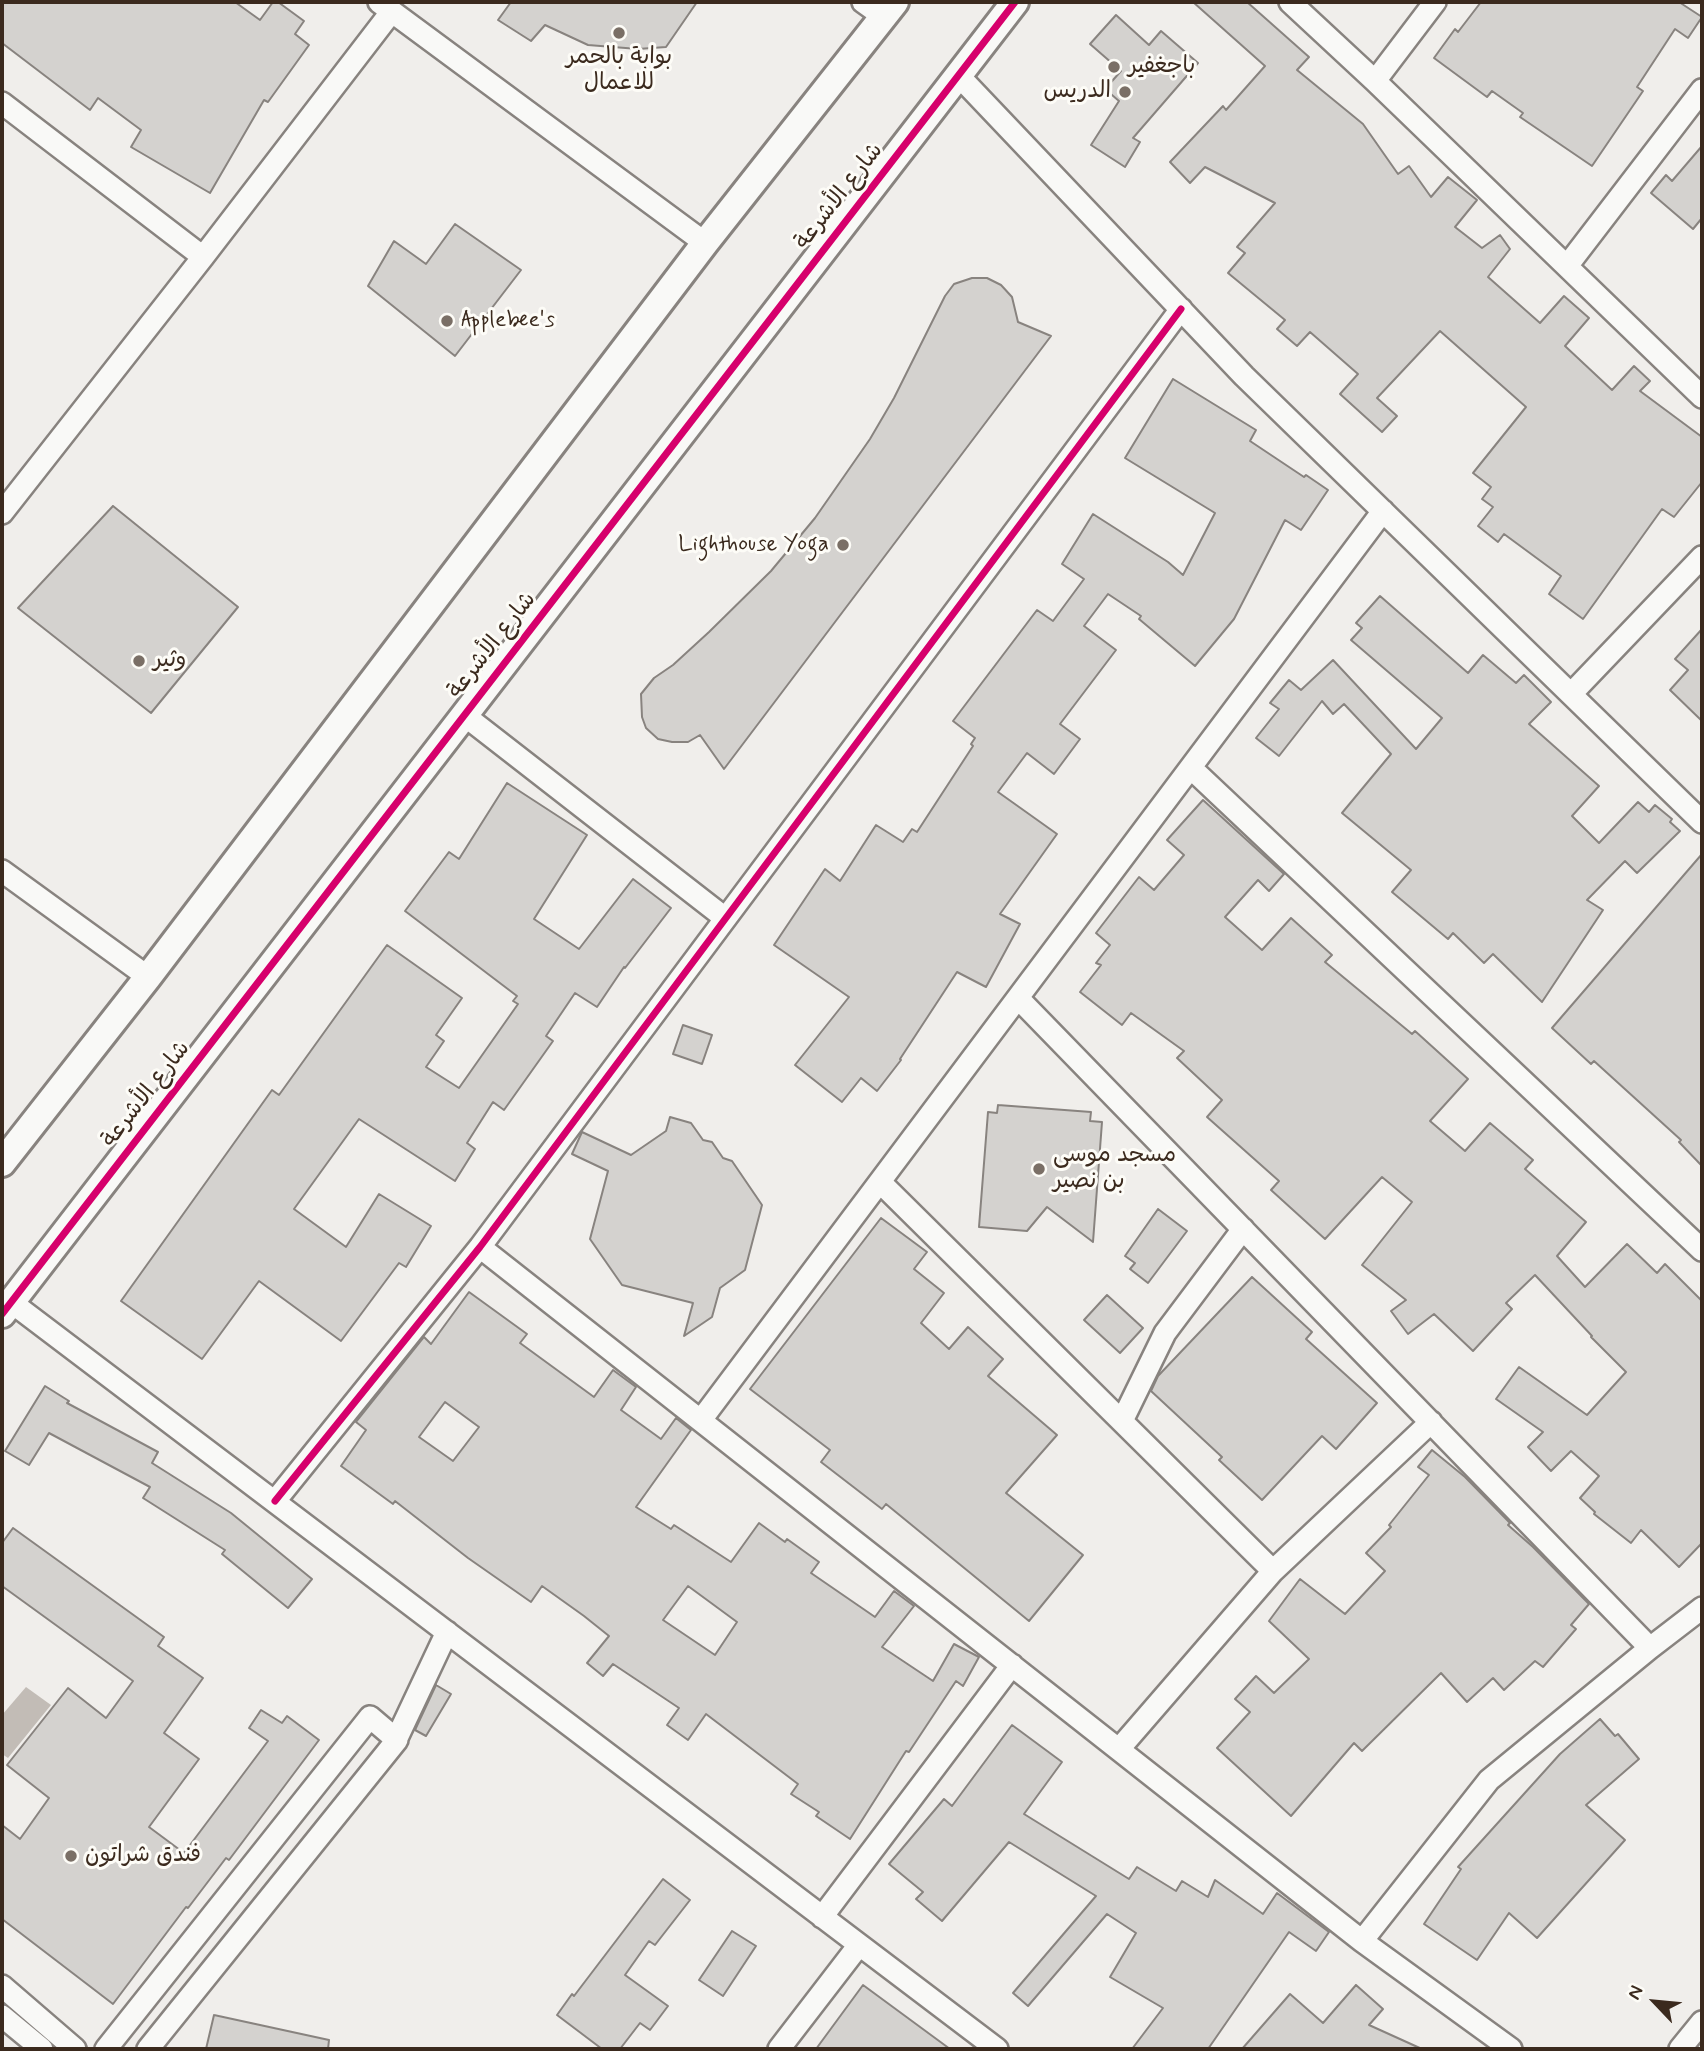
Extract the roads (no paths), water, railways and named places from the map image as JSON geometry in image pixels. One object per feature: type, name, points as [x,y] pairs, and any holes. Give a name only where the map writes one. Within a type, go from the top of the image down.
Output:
[{"type":"street","name":"شارع الأشرعة","points":[[6,1308],[1015,2]]},
{"type":"street","points":[[1290,2],[1702,397]]},
{"type":"street","points":[[1375,81],[1435,2]]},
{"type":"street","points":[[3,511],[203,257],[393,7],[705,243]]},
{"type":"street","points":[[2,1163],[148,977],[881,7]]},
{"type":"street","points":[[958,75],[1244,376],[1702,822]]},
{"type":"street","points":[[1567,267],[1702,90]]},
{"type":"street","points":[[2,103],[203,257]]},
{"type":"street","points":[[275,1502],[480,1247],[1181,309]]},
{"type":"street","points":[[701,1420],[1384,511]]},
{"type":"street","points":[[1571,694],[1702,556]]},
{"type":"street","points":[[464,715],[725,918]]},
{"type":"street","points":[[1191,768],[1702,1250]]},
{"type":"street","points":[[2,870],[148,977]]},
{"type":"street","points":[[1018,998],[1650,1648]]},
{"type":"street","points":[[880,1181],[1273,1571]]},
{"type":"street","points":[[1122,1421],[1165,1333],[1243,1229]]},
{"type":"street","points":[[480,1247],[1362,1941],[1511,2049]]},
{"type":"street","points":[[6,1308],[275,1502],[997,2049]]},
{"type":"street","points":[[1119,1749],[1273,1571],[1431,1422]]},
{"type":"street","points":[[1362,1941],[1489,1780],[1702,1608]]},
{"type":"street","points":[[148,2049],[396,1740],[447,1632]]},
{"type":"street","points":[[822,1917],[1012,1665]]},
{"type":"street","points":[[106,2049],[370,1717],[396,1740]]},
{"type":"street","points":[[779,2049],[859,1945]]},
{"type":"street","points":[[2,1986],[75,2049]]},
{"type":"street","points":[[2,2016],[42,2049]]},
{"type":"street","points":[[1680,2049],[1702,2022]]},
{"type":"place","name":"بوابة بالحمر للاعمال","points":[[619,33]]},
{"type":"place","name":"باجغفير","points":[[1114,67]]},
{"type":"place","name":"الدريس","points":[[1125,92]]},
{"type":"place","name":"Applebee's","points":[[447,321]]},
{"type":"place","name":"Lighthouse Yoga","points":[[843,545]]},
{"type":"place","name":"وثير","points":[[139,661]]},
{"type":"place","name":"مسجد موسى بن نصير","points":[[1039,1169]]},
{"type":"place","name":"فندق شراتون","points":[[71,1856]]}]
